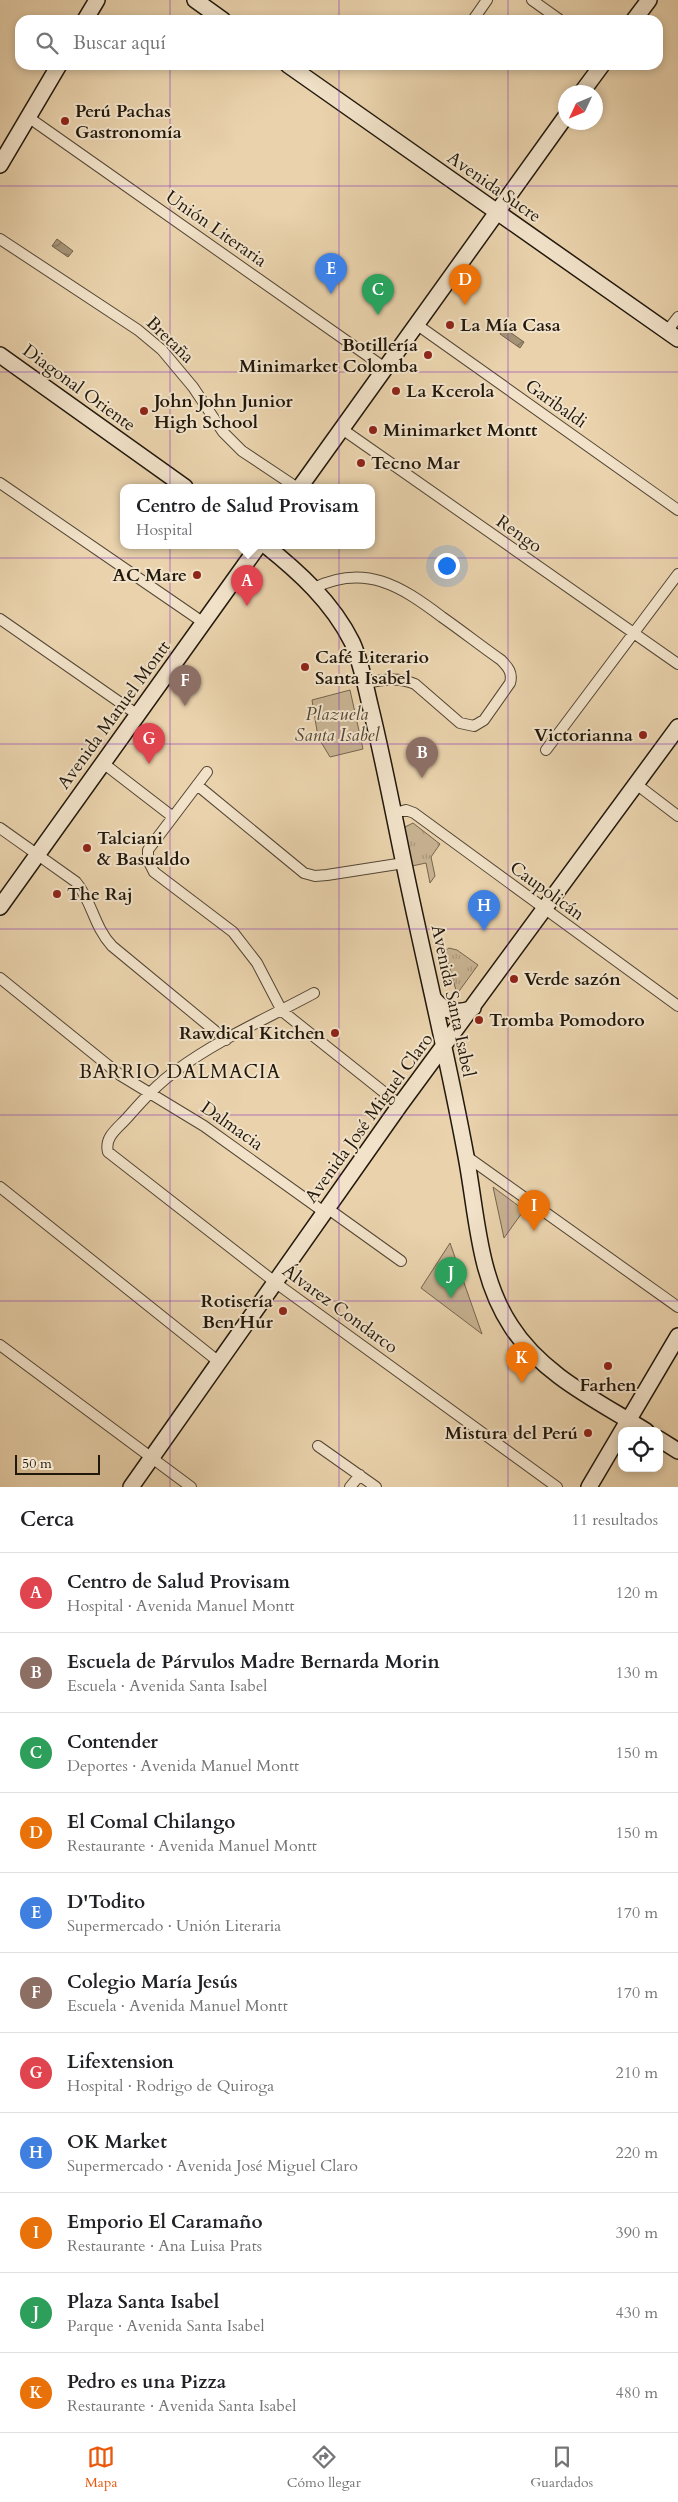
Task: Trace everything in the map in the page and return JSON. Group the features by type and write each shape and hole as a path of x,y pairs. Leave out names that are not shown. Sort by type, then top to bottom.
{"main road":[{"path":"88,15 97,0"},
{"path":"195,0 216,15"},
{"path":"638,15 648,0"},
{"path":"0,165 56,70"},
{"name":"Avenida Sucre","path":"295,70 673,335"},
{"path":"587,85 598,70"},
{"path":"302,484 558,127"},
{"name":"Diagonal Oriente","path":"0,354 181,484"},
{"name":"Avenida Manuel Montt","path":"0,907 256,549"},
{"name":"Avenida Santa Isabel","path":"269,549 314,588 336,615 352,644 364,684 395,813 466,1156 484,1266 503,1314 522,1343 547,1367 639,1427"},
{"name":"Avenida José Miguel Claro","path":"130,1487 400,1104 443,1049 678,727"},
{"path":"434,999 442,1007 452,1012 473,1008"},
{"path":"589,1487 678,1336"},
{"path":"663,1441 678,1450"}],"street":[{"path":"476,15 487,0"},
{"path":"532,0 553,15"},
{"name":"Unión Literaria","path":"28,117 385,368"},
{"name":"Bretaña","path":"0,239 144,335 162,350 194,387 223,432 242,451 292,484"},
{"path":"673,335 678,317"},
{"name":"Garibaldi","path":"416,324 678,510"},
{"name":"Rengo","path":"342,428 634,635 678,664"},
{"path":"0,483 204,623"},
{"path":"546,750 678,574"},
{"path":"314,588 331,579 358,576 384,581 412,595 501,660 507,666 512,677 510,683 484,720 474,726 460,722 415,684 408,681 398,679 364,684"},
{"path":"0,619 138,715"},
{"path":"103,763 173,817"},
{"path":"207,772 148,850 148,860 154,872 233,932 244,944 282,1011 400,1104"},
{"path":"636,784 678,816"},
{"path":"197,785 304,873 314,876 327,875 404,863"},
{"name":"Caupolicán","path":"395,813 406,810 414,813 678,1006"},
{"path":"0,828 69,876 81,888 100,931 112,946 226,1040"},
{"name":"Dalmacia","path":"0,978 101,1061 204,1126 402,1261"},
{"path":"150,1093 176,1070 226,1040 314,992"},
{"name":"Álvarez Condarco","path":"150,1093 110,1136 106,1146 108,1152 275,1282 557,1487"},
{"path":"466,1156 678,1307"},
{"path":"0,1187 219,1362"},
{"path":"0,1345 191,1487"},
{"path":"318,1446 376,1487"},
{"path":"350,1487 360,1475"}],"green space":[{"name":"Plazuela Santa Isabel","path":"350,690 363,749 330,757 318,737 312,700"},
{"path":"413,823 440,844 431,857 435,876 430,883 426,863 412,866 404,831 405,827"},
{"path":"449,948 457,950 478,965 457,994 445,951"},
{"path":"493,1187 524,1210 504,1238"},
{"path":"450,1243 482,1334 421,1288"}],"water":[{"path":"57,239 73,251 68,257 52,246"},
{"path":"504,328 524,342 520,348 500,334"}],"place":[{"name":"Perú Pachas Gastronomía","path":"65,121"},
{"name":"D'Todito","path":"331,294"},
{"name":"El Comal Chilango","path":"465,305"},
{"name":"Contender","path":"378,315"},
{"name":"La Mía Casa","path":"450,325"},
{"name":"Botillería Minimarket Colomba","path":"428,355"},
{"name":"La Kcerola","path":"396,391"},
{"name":"John John Junior High School","path":"144,411"},
{"name":"Minimarket Montt","path":"373,430"},
{"name":"Tecno Mar","path":"361,463"},
{"name":"AC Mare","path":"197,575"},
{"name":"Centro de Salud Provisam","path":"247,606"},
{"name":"Café Literario Santa Isabel","path":"305,667"},
{"name":"Colegio María Jesús","path":"185,706"},
{"name":"Victorianna","path":"643,735"},
{"name":"Lifextension","path":"149,764"},
{"name":"Escuela de Párvulos Madre Bernarda Morin","path":"422,778"},
{"name":"Talciani & Basualdo","path":"87,848"},
{"name":"The Raj","path":"57,894"},
{"name":"OK Market","path":"484,931"},
{"name":"Verde sazón","path":"514,979"},
{"name":"Tromba Pomodoro","path":"479,1020"},
{"name":"Rawdical Kitchen","path":"335,1033"},
{"name":"Emporio El Caramaño","path":"534,1231"},
{"name":"Plaza Santa Isabel","path":"451,1298"},
{"name":"Rotisería Ben Hur","path":"283,1311"},
{"name":"Farhen","path":"608,1366"},
{"name":"Pedro es una Pizza","path":"522,1383"},
{"name":"Mistura del Perú","path":"588,1433"}],"district":[{"name":"BARRIO DALMACIA","path":"180,1072"}]}
